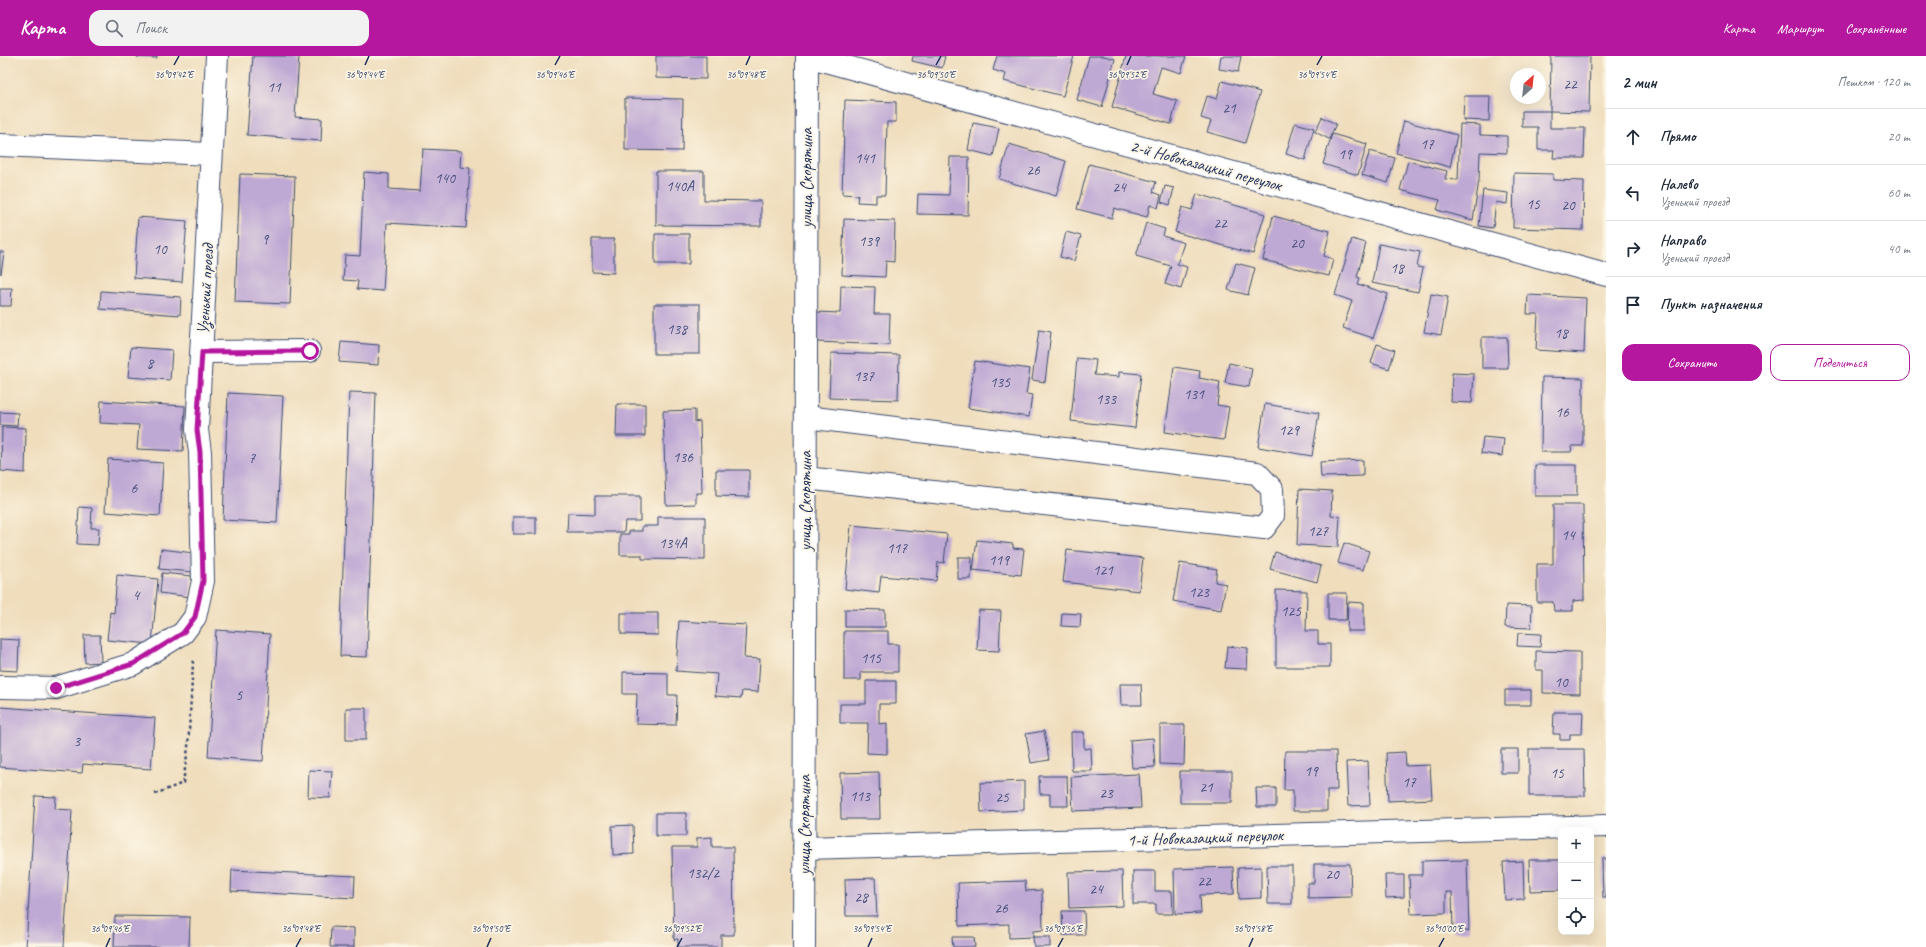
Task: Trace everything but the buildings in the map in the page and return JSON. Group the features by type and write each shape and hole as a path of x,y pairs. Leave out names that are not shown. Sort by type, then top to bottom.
{"street":[{"name":"Узенький проезд","path":"0,687 56,688 133,664 183,633 195,617 203,581 200,452 197,430 217,56"},
{"name":"2-й Новоказацкий переулок","path":"807,56 1606,275"},
{"name":"улица Скорятина","path":"804,947 807,56"},
{"path":"0,145 211,154"},
{"path":"202,352 310,351"},
{"path":"805,478 1264,528 1273,516 1272,489 1257,473 806,417"},
{"name":"1-й Новоказацкий переулок","path":"804,848 1606,826"}],"path":[{"path":"154,794 183,783 188,748 193,663 183,633"}],"route":[{"path":"56,688 133,664 183,633 195,617 203,581 200,452 197,430 202,352 310,351"}]}
